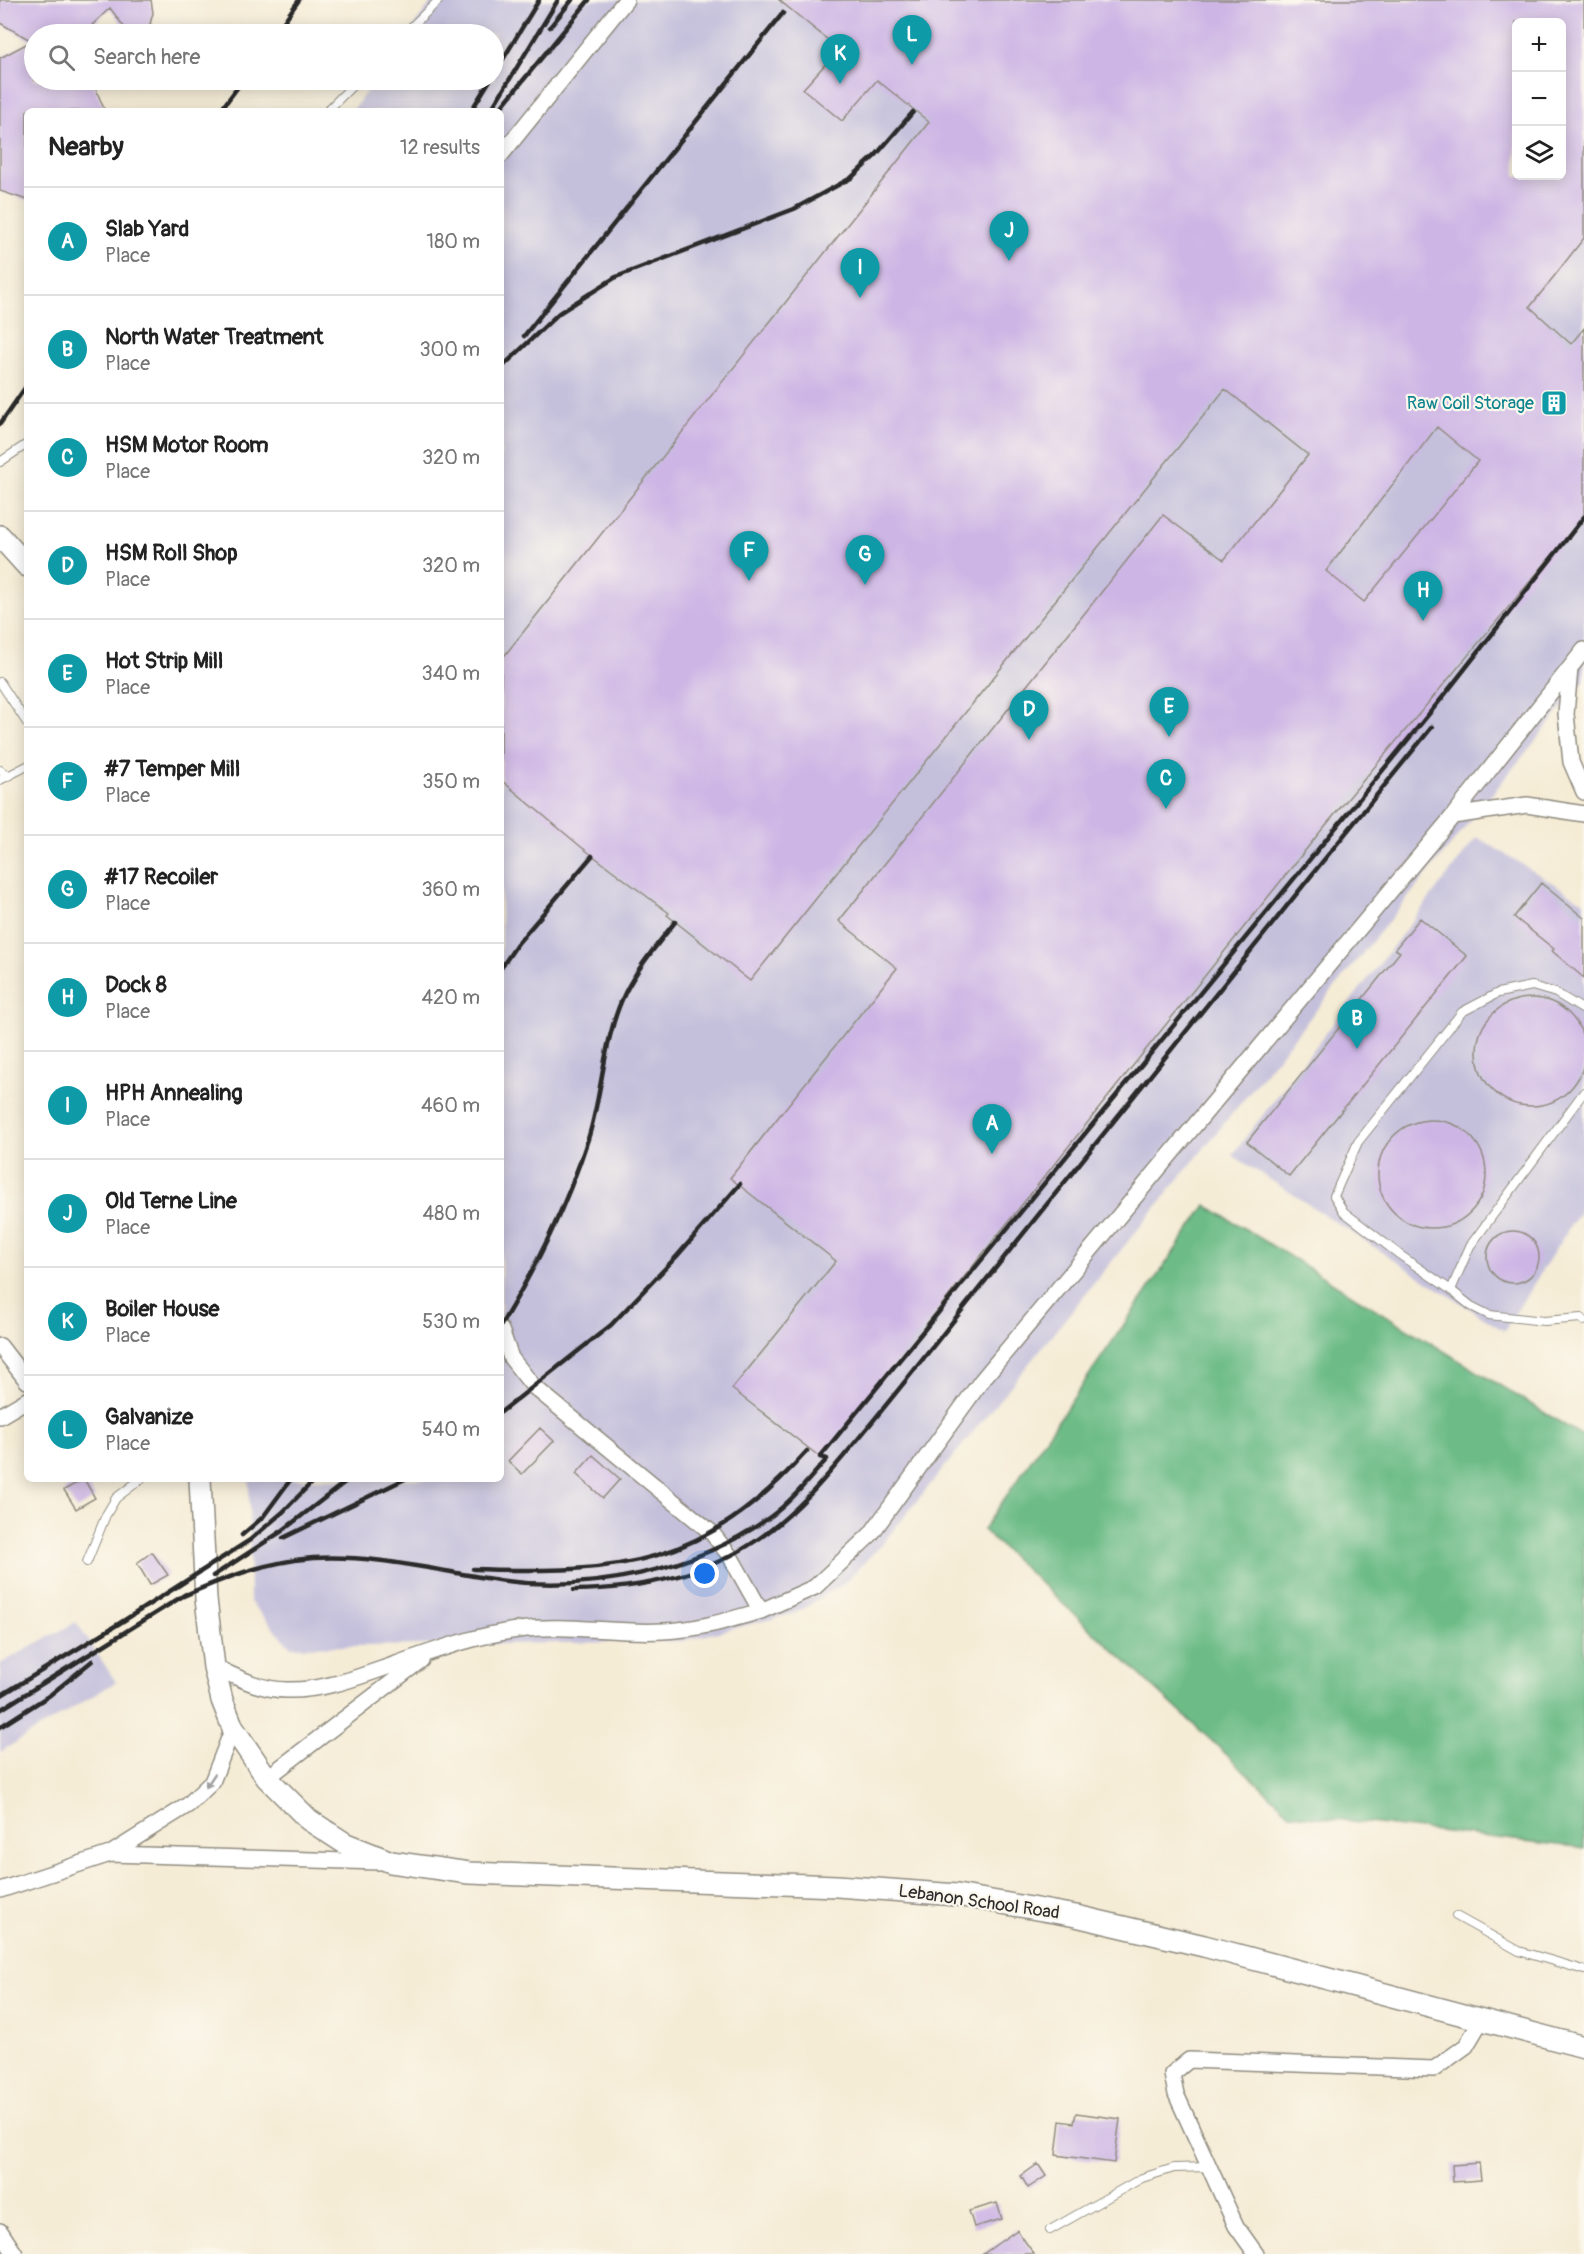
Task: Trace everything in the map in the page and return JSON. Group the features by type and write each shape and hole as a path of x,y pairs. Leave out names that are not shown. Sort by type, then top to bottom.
{"street":[{"path":"504,151 626,0"},
{"path":"0,536 24,563"},
{"path":"214,1667 250,1683 285,1691 320,1688 433,1650 493,1634 520,1629 663,1631 708,1626 761,1611 815,1587 871,1534 982,1380 1453,816 1584,650"},
{"path":"1570,668 1566,714 1571,762 1584,792"},
{"path":"1453,816 1527,805 1584,814"},
{"path":"504,1338 511,1358 533,1386 712,1533 730,1556 761,1611"},
{"path":"0,1346 24,1377"},
{"path":"0,1416 24,1402"},
{"name":"Lebanon School Road","path":"200,1482 206,1599 214,1667 222,1700 233,1728 267,1778 309,1820 346,1844 391,1862 469,1873 837,1886 957,1895 1088,1918 1204,1946 1584,2047"},
{"path":"267,1778 433,1650"},
{"path":"0,1890 110,1854 189,1805 212,1782 233,1728"},
{"path":"110,1854 391,1862"},
{"path":"1256,2254 1236,2226 1176,2094 1172,2074 1189,2060 1434,2069 1466,2046 1482,2019"},
{"path":"0,2230 15,2254"}],"lane":[{"path":"414,24 439,0"},
{"path":"330,108 348,90"},
{"path":"0,462 24,446"},
{"path":"0,682 24,718"},
{"path":"0,780 24,768"},
{"path":"0,770 8,776"},
{"path":"1584,1010 1556,993 1532,986 1498,993 1462,1012 1358,1142 1334,1196 1344,1212 1471,1306 1489,1315 1544,1321 1581,1318 1584,1321"},
{"path":"1451,1290 1470,1246 1584,1092"},
{"path":"87,1563 106,1515 116,1498 137,1482"},
{"path":"1456,1916 1519,1951 1584,1970"},
{"path":"1050,2230 1142,2178 1174,2168 1209,2167"}],"shaded area":[{"path":"433,0 1584,0 1584,681 882,1544 842,1585 795,1613 682,1641 291,1647 250,1602 249,1482 504,1482 504,108 354,108 368,90 504,90 504,24 415,24"},
{"path":"1477,837 1584,902 1584,1204 1504,1331 1232,1155"},
{"path":"76,1622 116,1682 0,1752 0,1664"}],"green space":[{"path":"1206,1205 1584,1437 1584,1848 1291,1814 983,1530"}],"building":[{"path":"0,0 151,0 153,13 150,24 122,24 110,8 93,24 24,24 24,36 0,23"},
{"path":"779,0 1584,0 1584,238 1530,307 1571,344 1584,328 1584,517 1320,832 820,1457 732,1389 836,1261 730,1178 897,968 839,921 1163,515 1224,560 1308,455 1225,389 750,981 667,915 669,913 580,846 504,783 504,656 929,122 877,80 842,121 803,89 839,49","holes":["1437,427 1478,461 1364,602 1326,571"]},
{"path":"24,45 24,90 96,90 104,108 24,108 24,199 0,191 0,58"},
{"path":"1541,883 1584,918 1584,978 1552,951 1554,949 1514,917"},
{"path":"1420,918 1467,956 1289,1176 1247,1142 1400,952 1395,949"},
{"path":"1531,998 1552,1002 1569,1014 1581,1031 1585,1052 1581,1073 1569,1090 1552,1102 1531,1106 1510,1102 1493,1090 1481,1073 1477,1052 1481,1031 1493,1014 1510,1002"},
{"path":"1432,1120 1453,1124 1470,1136 1482,1153 1486,1174 1482,1195 1470,1212 1453,1224 1432,1228 1411,1224 1394,1212 1382,1195 1378,1174 1382,1153 1394,1136 1411,1124"},
{"path":"1508,1231 1518,1231 1527,1235 1535,1243 1539,1257 1535,1271 1527,1279 1518,1283 1508,1283 1499,1279 1491,1271 1487,1262 1487,1252 1491,1243 1499,1235"},
{"path":"540,1428 554,1441 522,1474 508,1461"},
{"path":"593,1455 620,1479 603,1498 576,1474"},
{"path":"79,1482 86,1482 95,1498 76,1509 64,1490"},
{"path":"152,1552 168,1575 150,1585 137,1563"},
{"path":"1076,2113 1120,2119 1114,2163 1056,2155 1060,2121 1074,2123"},
{"path":"1479,2163 1481,2180 1453,2182 1452,2165"},
{"path":"1038,2164 1046,2176 1028,2188 1021,2176"},
{"path":"997,2203 1002,2219 974,2227 969,2211"},
{"path":"1017,2230 1034,2254 983,2254"}],"railway":[{"path":"282,24 299,0"},
{"path":"504,58 539,0"},
{"path":"504,89 558,0"},
{"path":"550,27 572,0"},
{"path":"500,108 589,0"},
{"path":"524,336 783,13"},
{"path":"222,108 236,90"},
{"path":"473,108 484,90"},
{"path":"494,105 503,90"},
{"path":"504,365 559,313 616,277 794,209 851,178 876,155 913,112"},
{"path":"0,424 24,389"},
{"path":"179,1598 245,1572 278,1563 336,1557 406,1564 498,1580 533,1583 604,1580 640,1574 709,1551 741,1536 778,1511 827,1459 820,1457 1442,698 1584,517"},
{"path":"574,1590 644,1584 712,1565 754,1542 801,1504 884,1407 1432,727"},
{"path":"504,964 518,943 592,856"},
{"path":"504,1320 550,1234 579,1164 593,1121 612,1028 625,993 642,965 675,922"},
{"path":"504,1410 611,1325 677,1256 740,1184"},
{"path":"473,1569 573,1569 616,1564 656,1555 695,1541 732,1519 769,1490 807,1451"},
{"path":"242,1535 263,1517 289,1482"},
{"path":"0,1696 250,1540 283,1512 312,1482"},
{"path":"213,1576 282,1531 345,1482"},
{"path":"283,1538 399,1482"},
{"path":"0,1710 186,1594"},
{"path":"0,1727 50,1695 92,1661"}],"place":[{"name":"Galvanize","path":"912,65"},
{"name":"Boiler House","path":"840,84"},
{"name":"Old Terne Line","path":"1009,261"},
{"name":"HPH Annealing","path":"860,298"},
{"name":"Raw Coil Storage","path":"1554,403"},
{"name":"#7 Temper Mill","path":"749,581"},
{"name":"#17 Recoiler","path":"865,585"},
{"name":"Dock 8","path":"1423,621"},
{"name":"Hot Strip Mill","path":"1169,737"},
{"name":"HSM Roll Shop","path":"1029,740"},
{"name":"HSM Motor Room","path":"1166,809"},
{"name":"North Water Treatment","path":"1357,1049"},
{"name":"Slab Yard","path":"992,1154"}]}
